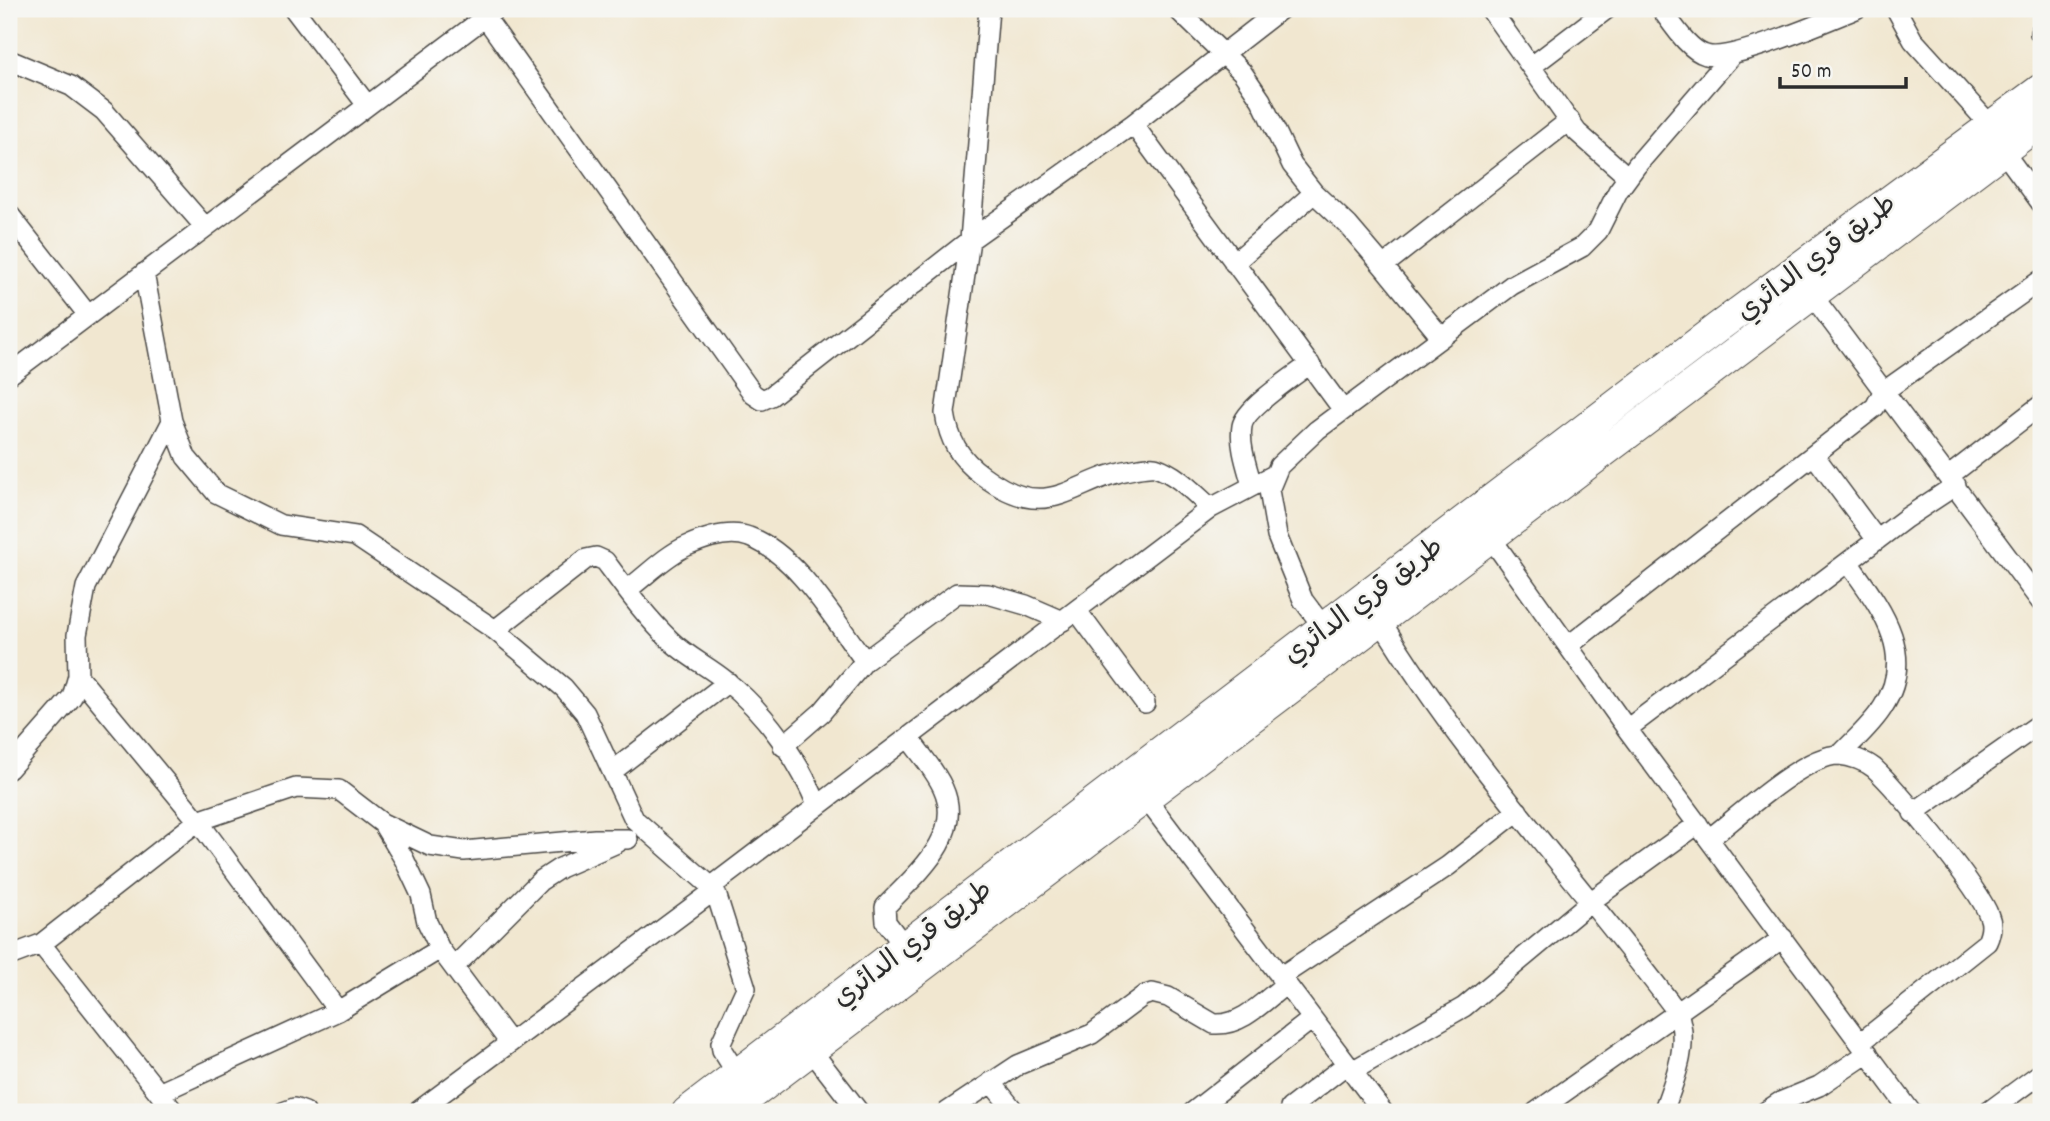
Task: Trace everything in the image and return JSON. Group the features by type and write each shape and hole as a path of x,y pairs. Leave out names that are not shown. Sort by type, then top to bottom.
{"highway":[{"name":"طريق قري الدائري","path":"729,1112 1812,295 1997,139 2041,89"},
{"name":"طريق قري الدائري","path":"687,1112 1717,328 1997,139 2041,122"},
{"path":"1717,328 1735,353"}],"street":[{"path":"294,9 367,105"},
{"path":"989,9 970,240 945,413 948,437 967,464 992,482 1020,495 1051,499 1123,471 1153,466 1176,477 1211,508"},
{"path":"1177,9 1224,52 1261,100 1292,165 1314,194 1348,225 1441,337"},
{"path":"9,375 490,13 753,394 762,400 771,396 970,240 1133,124 1281,9"},
{"path":"1490,9 1577,132 1628,177"},
{"path":"1532,66 1607,9"},
{"path":"1661,9 1682,36 1705,55 1732,55 1856,9"},
{"path":"1896,9 1913,40 1997,139 2041,203"},
{"path":"1324,628 1303,600 1277,536 1269,490 1272,476 1290,453 1343,410 1511,285 1582,247 1598,231 1628,177 1732,55"},
{"path":"9,60 71,86 104,111 205,227"},
{"path":"1383,266 1570,120"},
{"path":"1133,124 1343,410"},
{"path":"1234,263 1314,194"},
{"path":"9,214 88,315"},
{"path":"144,273 172,421 186,457 216,493 281,525 355,536 495,630 573,698 584,713 614,771 631,813 648,833 714,888 746,981 742,1004 721,1043 722,1050 737,1074"},
{"path":"1568,646 1875,407 1883,392 2041,281"},
{"path":"1812,295 2041,602"},
{"path":"1252,485 1241,439 1242,423 1258,405 1310,364"},
{"path":"1627,729 1953,481 2041,405"},
{"path":"9,769 72,697 78,676 77,635 86,586 172,421"},
{"path":"1814,455 1877,540"},
{"path":"417,1112 1211,508 1272,476"},
{"path":"627,590 685,547 721,534 748,537 775,552 799,574 865,661"},
{"path":"1491,538 1627,729 1911,1112"},
{"path":"495,630 586,559 596,557 605,561 672,643 728,682 753,707 805,775 817,806"},
{"path":"1840,755 1883,708 1893,688 1898,669 1896,643 1887,617 1848,562"},
{"path":"2025,580 2041,568"},
{"path":"783,746 822,712 865,661 957,593 988,594 1070,616 1145,703"},
{"path":"1381,621 1406,662 1518,811 1678,1013 1683,1037 1678,1071 1663,1112"},
{"path":"78,676 198,821 338,1011"},
{"path":"614,771 728,682"},
{"path":"1913,813 2041,723"},
{"path":"905,947 886,922 885,908 927,863 943,838 951,811 942,786 909,738"},
{"path":"1290,1108 1349,1068 1464,1007 1590,902 1808,763 1840,755 1873,768 1913,813 1988,913 1992,925 1990,936 1982,948 1819,1086 1780,1101 1765,1112"},
{"path":"9,956 41,944 198,821 296,788 339,790 382,823 430,846 464,851 595,839 628,839"},
{"path":"1145,797 1383,1112"},
{"path":"947,1112 990,1082 1041,1054 1092,1034 1143,996 1160,994 1213,1024 1237,1021 1283,980 1448,866 1518,811"},
{"path":"382,823 404,859 421,895 427,922 440,948 510,1043"},
{"path":"454,967 540,881 560,868 648,833"},
{"path":"1536,1112 1783,938"},
{"path":"41,944 161,1092 174,1112"},
{"path":"161,1092 338,1011 440,948"},
{"path":"1194,1112 1312,1019"},
{"path":"811,1050 859,1112"},
{"path":"1988,1112 2041,1073"},
{"path":"990,1082 1015,1112"},
{"path":"283,1112 294,1108 305,1112"}]}
